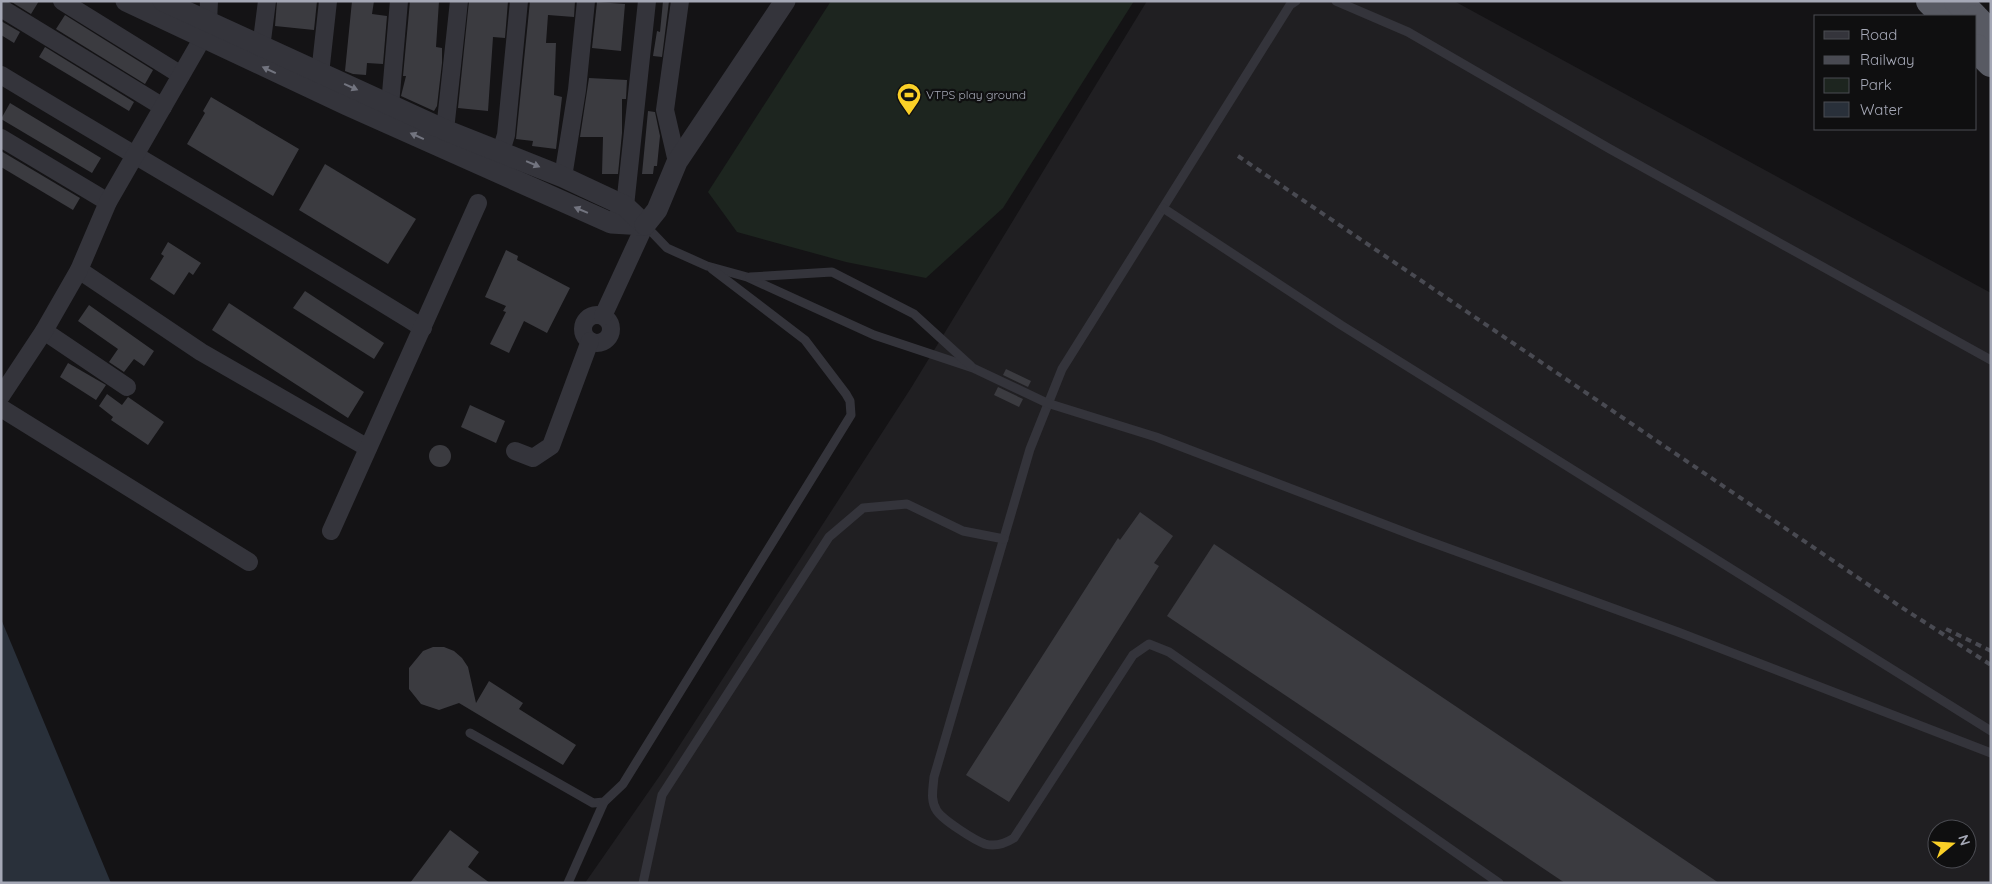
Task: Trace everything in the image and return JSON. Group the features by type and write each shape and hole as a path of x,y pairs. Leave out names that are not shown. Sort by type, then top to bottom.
{"highway":[{"path":"1930,1 1944,15"},
{"path":"1958,1 1972,15"},
{"path":"1977,20 1991,35"},
{"path":"1977,49 1991,63"}],"street":[{"path":"62,1 181,74"},
{"path":"126,1 206,21 442,138 501,151 563,177 625,206 645,225"},
{"path":"163,1 261,48 390,105 506,178 611,223 645,225"},
{"path":"261,48 267,1"},
{"path":"320,74 328,1"},
{"path":"390,105 399,1"},
{"path":"442,138 459,1"},
{"path":"501,151 506,135 519,1"},
{"path":"563,177 577,90 586,1"},
{"path":"611,223 625,206 647,1"},
{"path":"677,162 665,110 680,1"},
{"path":"515,451 533,458 551,446 590,341 586,338 583,330 585,321 593,315 603,316 645,225 657,210 677,162 785,1"},
{"path":"1,8 163,107"},
{"path":"1,396 44,331 79,270 108,202 181,74 206,21"},
{"path":"1,75 134,156 316,262 422,328"},
{"path":"1,138 108,202"},
{"path":"331,531 478,203"},
{"path":"79,270 202,352 368,448"},
{"path":"44,331 127,387"},
{"path":"1,408 249,562"}],"lane":[{"path":"1296,1 1290,5 1062,369 1030,449 934,777 932,797 934,805 945,819 985,844 998,845 1014,838 1134,655 1149,644 1169,652 1499,883"},
{"path":"1336,1 1408,32 1610,149 1991,360"},
{"path":"1163,208 1341,325 1991,731"},
{"path":"645,225 666,248 707,266 747,277 874,335 973,368 1048,403 1156,437 1411,534 1678,632 1991,753"},
{"path":"568,883 604,802 623,784 851,415 850,401 846,394 805,340 707,266"},
{"path":"747,277 832,272 914,314 973,368"},
{"path":"643,883 662,795 829,537 863,508 907,504 963,531 1004,538"},
{"path":"470,733 593,803 604,802"}],"shaded area":[{"path":"1147,1 1454,1 1991,293 1991,883 585,883 663,771 911,388"}],"green space":[{"name":"VTPS play ground","path":"831,1 1134,1 1003,208 926,278 846,262 737,232 708,192"}],"water":[{"path":"1,619 111,883 1,883"}],"building":[{"path":"10,1 39,1 31,14"},
{"path":"277,1 317,1 314,30 275,26"},
{"path":"352,1 374,1 372,14 387,16 383,64 367,63 366,75 345,71"},
{"path":"410,1 439,1 436,47 442,48 442,63 437,106 434,111 401,96 406,76 403,76"},
{"path":"469,1 508,1 505,38 493,37 488,111 458,108"},
{"path":"530,1 575,1 574,17 548,15 546,43 556,43 554,95 562,97 556,149 532,146 533,141 516,139"},
{"path":"663,1 669,1 662,57 653,56 657,31 660,32"},
{"path":"597,2 625,4 621,51 592,48"},
{"path":"65,15 153,70 145,84 56,29"},
{"path":"1,21 20,32 14,43 1,35"},
{"path":"45,47 134,102 129,111 39,57"},
{"path":"589,78 627,80 626,99 622,99 622,133 618,174 602,174 603,137 580,137"},
{"path":"211,97 299,149 273,196 187,144 205,113 203,111"},
{"path":"10,103 101,158 92,173 1,119"},
{"path":"648,111 655,112 660,136 657,166 654,166 653,174 642,174"},
{"path":"1,151 80,198 73,210 1,167"},
{"path":"325,164 416,219 388,264 299,210"},
{"path":"168,242 201,263 193,275 189,272 174,295 150,279 164,256 161,254"},
{"path":"506,250 518,256 517,260 570,288 547,333 524,321 509,353 490,344 506,312 503,311 506,306 485,297"},
{"path":"305,291 384,343 374,359 293,308"},
{"path":"229,303 364,392 348,418 212,330"},
{"path":"89,305 154,351 144,366 134,359 124,372 109,362 118,349 78,321"},
{"path":"68,363 106,385 96,400 60,377"},
{"path":"1006,369 1031,381 1028,387 1003,375"},
{"path":"998,387 1023,399 1019,407 994,395"},
{"path":"107,394 122,405 128,397 164,422 148,445 111,420 113,417 99,406"},
{"path":"470,405 505,421 496,443 461,427"},
{"path":"440,445 448,448 451,456 448,464 440,467 432,464 429,456 432,448"},
{"path":"1140,512 1173,536 1154,563 1159,566 1009,802 966,775 1118,538 1120,540"},
{"path":"1214,544 1719,883 1565,883 1167,616"},
{"path":"433,647 444,647 454,651 462,658 468,667 476,703 489,681 523,703 519,709 576,745 563,765 459,703 439,710 421,704 409,689 409,668 423,651"},
{"path":"450,830 479,852 468,867 490,883 410,883"}],"railway":[{"path":"1238,156 1901,607 1991,665"},
{"path":"1946,629 1991,651"}],"place":[{"name":"VTPS play ground","path":"909,116"}]}
